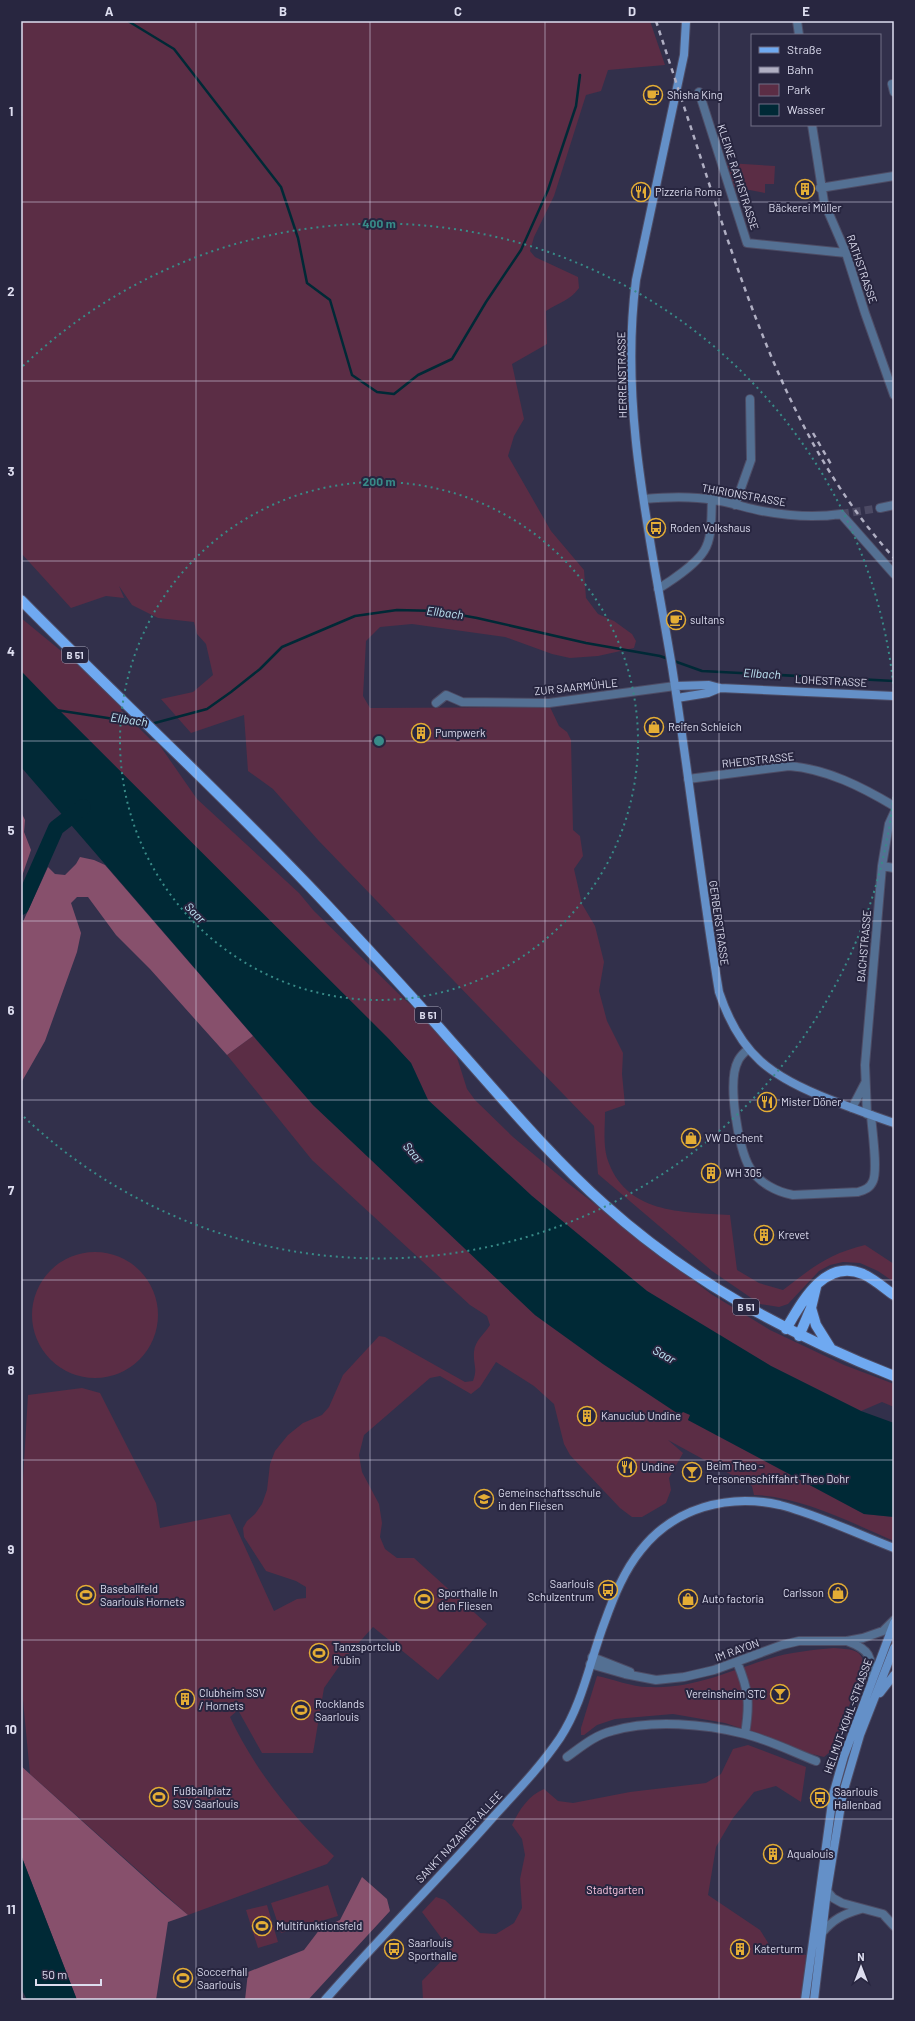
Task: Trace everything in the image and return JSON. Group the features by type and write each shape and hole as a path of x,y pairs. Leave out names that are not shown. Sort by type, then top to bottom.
{"main road":[{"name":"B 51","path":"21,600 295,871 408,992 573,1175 607,1207 670,1257 718,1290 799,1336 894,1376"},
{"path":"786,1329 808,1293 830,1275 843,1271 863,1274 894,1295"},
{"path":"799,1336 811,1308 818,1284"},
{"path":"811,1308 816,1325 831,1349"}],"street":[{"name":"HERRENSTRASSE","path":"669,653 635,438 633,402 633,314 636,280 684,55 686,21"},
{"path":"797,21 799,34"},
{"name":"KLEINE RATHSTRASSE","path":"698,92 747,243 846,253"},
{"name":"RATHSTRASSE","path":"812,126 820,188 828,215 846,253 880,358 894,395"},
{"path":"820,188 894,176"},
{"path":"735,504 751,460 750,399"},
{"name":"THIRIONSTRASSE","path":"644,499 686,497 712,499 762,511 805,516 841,514 894,574"},
{"path":"658,588 667,584 704,551 710,531 712,499"},
{"path":"880,508 894,505"},
{"name":"GERBERSTRASSE","path":"669,653 677,698 719,992 726,1014 748,1049 775,1074 787,1081 852,1108 894,1123"},
{"name":"LOHESTRASSE","path":"675,686 709,685 720,688 894,696"},
{"name":"ZUR SAARMÜHLE","path":"436,703 446,695 462,702 549,703 675,686"},
{"name":"LOHESTRASSE","path":"677,698 708,693 720,688"},
{"name":"RHEDSTRASSE","path":"688,779 789,766 804,767 824,772 875,795 894,806"},
{"name":"BACHSTRASSE","path":"748,1049 737,1062 734,1074 738,1136 750,1168 759,1179 784,1194 793,1195 858,1192 868,1188 873,1182 874,1171 865,1083 882,866 888,830 894,813"},
{"path":"882,866 894,868"},
{"name":"BACHSTRASSE","path":"852,1108 865,1083"},
{"name":"SANKT NAZAIRER ALLEE","path":"325,2000 405,1911 477,1836 541,1764 561,1736 573,1714 613,1597 627,1569 640,1550 668,1524 686,1513 706,1505 742,1500 780,1505 894,1548"},
{"name":"IM RAYON","path":"591,1660 612,1670 656,1680 684,1677 714,1670 782,1645 799,1641 847,1641 873,1635 894,1622"},
{"name":"HELMUT-KOHL-STRASSE","path":"806,2000 816,1914 829,1820 836,1782 844,1756 894,1622"},
{"name":"IM RAYON","path":"847,1641 859,1646 868,1653 871,1659 872,1681"},
{"name":"HELMUT-KOHL-STRASSE","path":"814,2000 827,1891 843,1793 854,1754 871,1705 894,1648"},
{"name":"IM RAYON","path":"591,1660 627,1669 634,1675"},
{"path":"737,1662 747,1686 748,1696 745,1734"},
{"name":"IM RAYON","path":"587,1675 600,1670 612,1670"},
{"path":"871,1705 894,1675"},
{"path":"567,1757 602,1734 636,1726 668,1724 697,1725 745,1734 816,1761"},
{"path":"827,1891 833,1898 842,1903 883,1914 894,1926"},
{"path":"822,1933 842,1915 861,1909"}],"green space":[{"path":"21,21 650,21 665,65 608,70 601,91 586,95 554,196 534,237 530,251 535,257 578,277 579,288 568,299 546,311 547,344 512,364 524,419 514,436 508,456 551,531 584,570 586,598 598,614 614,621 632,634 636,641 634,648 598,656 570,658 552,654 505,637 412,624 380,627 366,641 363,696 370,708 550,707 559,726 567,732 571,740 573,830 580,836 583,856 574,869 582,904 595,926 604,962 599,991 607,1021 623,1053 622,1074 625,1105 605,1112 605,1147 607,1158 615,1176 627,1190 641,1200 657,1206 693,1213 730,1215 737,1270 759,1283 783,1290 821,1262 865,1245 894,1264 894,1282 878,1271 860,1263 843,1262 830,1265 819,1271 788,1304 779,1307 760,1304 712,1271 598,1174 594,1126 318,840 273,789 248,771 244,715 191,733 161,699 193,692 213,675 206,644 197,634 194,622 158,618 132,605 119,586 124,598 106,596 71,608 21,553"},
{"path":"727,163 775,166 774,184 765,184 765,193 734,187"},
{"path":"21,618 88,673 122,707 121,710 152,741 158,743 197,799 299,893 314,911 404,999 441,1031 455,1051 467,1089 475,1100 513,1137 569,1184 711,1294 770,1330 844,1365 894,1384 894,1407 882,1402 861,1411 771,1366 647,1291 532,1196 428,1100 411,1063 21,671"},
{"path":"253,1036 313,1105 535,1315 603,1364 680,1415 683,1411 691,1415 688,1420 864,1514 894,1517 894,1541 807,1505 789,1500 754,1495 752,1486 668,1440 683,1453 669,1478 671,1490 666,1503 642,1517 632,1517 620,1508 570,1455 564,1444 554,1404 534,1386 496,1362 480,1387 471,1394 440,1376 430,1378 364,1435 359,1455 362,1472 379,1504 382,1523 380,1537 385,1549 397,1558 414,1558 487,1624 438,1680 373,1627 345,1658 324,1688 313,1753 262,1753 238,1710 230,1717 250,1755 275,1791 303,1825 334,1856 327,1864 188,1915 30,1774 21,1679 22,1496 28,1395 82,1388 100,1393 156,1503 160,1528 230,1514 274,1611 297,1599 306,1598 306,1587 296,1581 266,1571 244,1537 243,1528 247,1521 255,1514 262,1504 267,1490 270,1464 275,1451 288,1435 303,1423 322,1415 329,1407 343,1375 379,1336 385,1337 465,1382 473,1381 475,1373 474,1352 476,1344 490,1325 487,1316 470,1305 312,1160 227,1055"},
{"path":"101,1252 125,1259 140,1270 151,1285 157,1303 157,1327 151,1345 140,1360 125,1371 107,1377 89,1378 65,1371 50,1360 39,1345 33,1327 32,1309 39,1285 50,1270 65,1259 83,1253"},
{"path":"834,1648 858,1652 861,1655 865,1666 831,1751 824,1757 808,1753 777,1740 725,1723 673,1714 615,1719 597,1725 584,1735 581,1735 581,1728 597,1676 642,1687 665,1687 710,1679 784,1655"},
{"name":"Stadtgarten","path":"748,1745 806,1767 801,1802 776,1786 754,1792 733,1818 716,1847 708,1895 760,1930 772,1949 806,1955 802,2000 423,2000 422,1981 451,1951 422,1912 436,1897 445,1900 480,1933 496,1934 514,1923 522,1908 520,1879 525,1855 522,1839 512,1825 521,1809 534,1795 544,1789 558,1801 573,1803 630,1792 706,1783 721,1774 733,1749"},
{"path":"328,1885 338,1916 281,1933 271,1903"},
{"name":"Multifunktionsfeld","path":"267,1905 278,1942 258,1948 246,1910"}],"shaded area":[{"path":"21,812 25,820 24,832 31,850 21,879"},
{"path":"80,857 94,860 105,865 253,1036 227,1055 150,969 116,935 88,897 77,897 71,903 81,933 77,952 45,1041 21,1083 21,926 48,867 55,874 65,875 76,864"},
{"path":"21,1766 188,1915 168,1922 156,2000 77,2000 21,1855"},
{"path":"362,1877 387,1899 390,1911 308,2000 245,2000 248,1972 304,1950 320,1929 340,1920"}],"water":[{"name":"Saar","path":"21,671 389,1039 411,1063 428,1100 532,1196 647,1291 771,1366 861,1411 894,1423 894,1517 864,1514 688,1420 690,1415 683,1412 680,1415 603,1364 535,1315 313,1105 21,767"},
{"path":"21,1855 77,2000 27,2000 21,1988"}],"waterway":[{"path":"128,21 174,49 281,187 298,238 307,283 330,300 352,375 377,392 394,394 418,375 452,359 486,302 521,250 548,190 576,106 580,75"},
{"name":"Ellbach","path":"151,724 207,709 260,669 282,647 355,616 397,610 438,611 477,618 586,643 660,656 702,671 894,681"},
{"name":"Ellbach","path":"56,710 140,723"},
{"path":"21,907 56,828 83,807"}],"tunnel":[{"path":"841,514 880,508"}],"railway":[{"path":"656,21 732,252 767,346 809,436 834,478 862,519 894,558"},
{"path":"813,433 832,466"}],"place":[{"name":"Shisha King","path":"653,95"},
{"name":"Bäckerei Müller","path":"805,189"},
{"name":"Pizzeria Roma","path":"641,192"},
{"name":"Roden Volkshaus","path":"656,528"},
{"name":"sultans","path":"676,620"},
{"name":"Reifen Schleich","path":"654,727"},
{"name":"Pumpwerk","path":"421,733"},
{"name":"Mister Döner","path":"767,1102"},
{"name":"VW Dechent","path":"691,1138"},
{"name":"WH 305","path":"711,1173"},
{"name":"Krevet","path":"764,1235"},
{"name":"Kanuclub Undine","path":"587,1416"},
{"name":"Undine","path":"627,1467"},
{"name":"Beim Theo - Personenschiffahrt Theo Dohr","path":"692,1472"},
{"name":"Gemeinschaftsschule in den Fliesen","path":"484,1499"},
{"name":"Saarlouis Schulzentrum","path":"608,1590"},
{"name":"Carlsson","path":"838,1593"},
{"name":"Baseballfeld Saarlouis Hornets","path":"86,1595"},
{"name":"Sporthalle In den Fliesen","path":"424,1599"},
{"name":"Auto factoria","path":"688,1599"},
{"name":"Tanzsportclub Rubin","path":"319,1653"},
{"name":"Vereinsheim STC","path":"780,1694"},
{"name":"Clubheim SSV / Hornets","path":"185,1699"},
{"name":"Rocklands Saarlouis","path":"301,1710"},
{"name":"Fußballplatz SSV Saarlouis","path":"159,1797"},
{"name":"Saarlouis Hallenbad","path":"820,1798"},
{"name":"Aqualouis","path":"773,1854"},
{"name":"Multifunktionsfeld","path":"262,1926"},
{"name":"Saarlouis Sporthalle","path":"394,1949"},
{"name":"Katerturm","path":"740,1949"},
{"name":"Soccerhall Saarlouis","path":"183,1978"}]}
